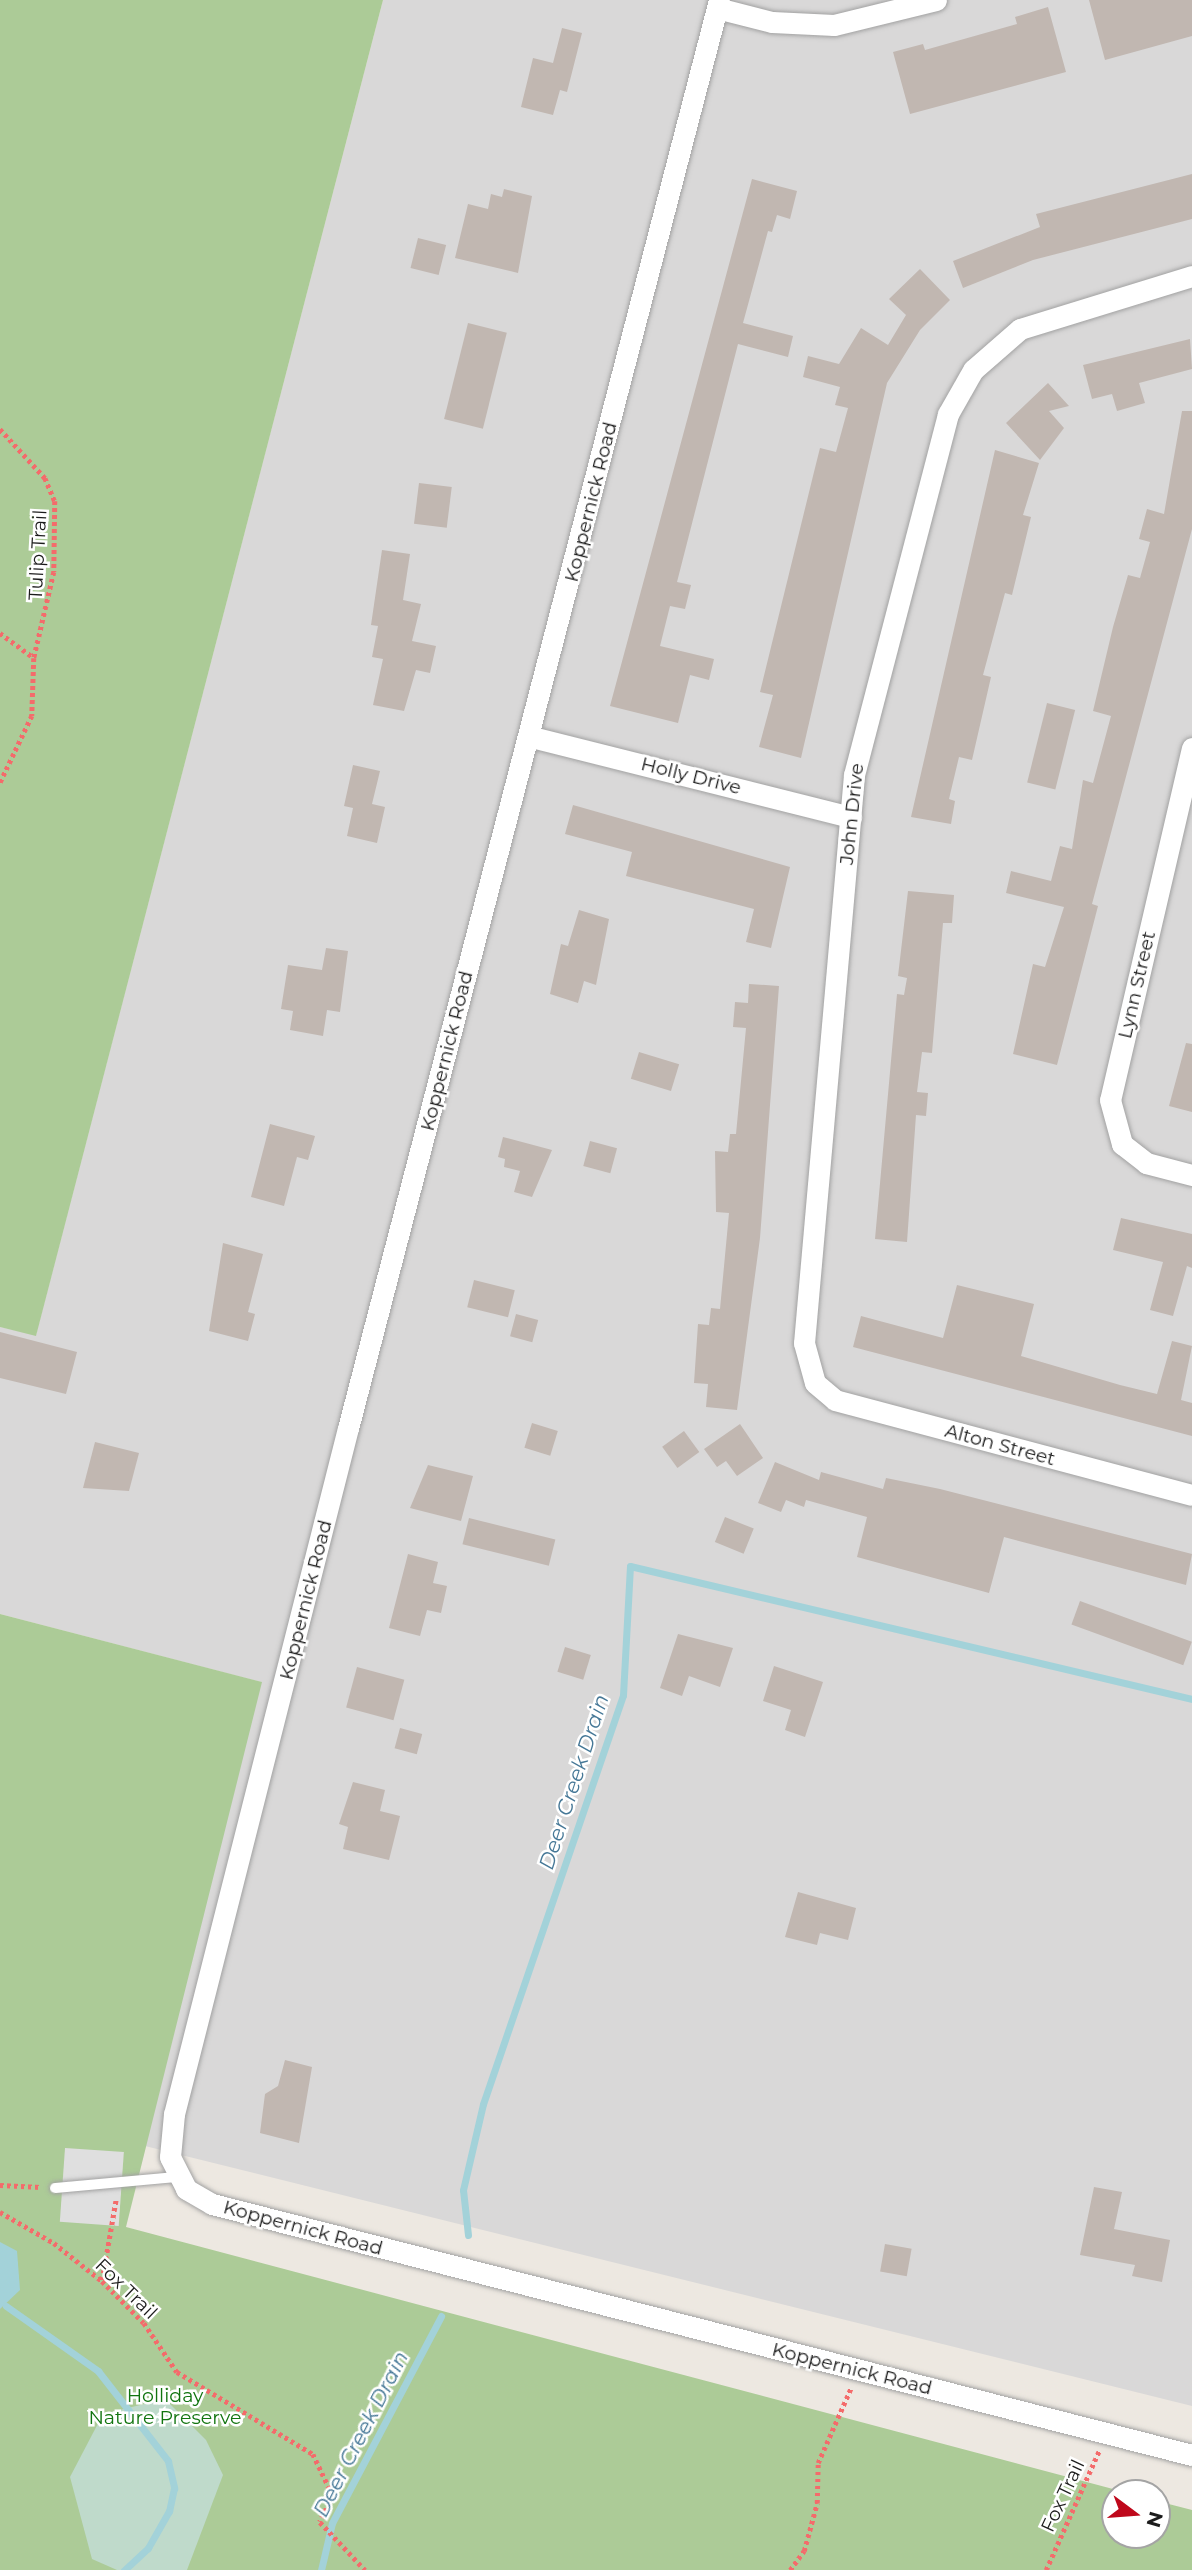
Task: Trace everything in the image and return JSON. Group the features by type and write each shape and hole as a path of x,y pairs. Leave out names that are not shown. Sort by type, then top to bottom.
{"street":[{"path":"718,4 772,23 834,25 936,0"},
{"name":"Koppernick Road","path":"718,4 532,737 174,2114 169,2145 177,2177 212,2204 1192,2455"},
{"name":"John Drive","path":"815,1383 804,1343 859,753 948,414 990,352 1020,329 1064,311 1192,276"},
{"name":"Holly Drive","path":"532,737 851,817"},
{"name":"Lynn Street","path":"1192,748 1110,1110 1114,1130 1133,1154 1192,1175"},
{"name":"Alton Street","path":"815,1383 835,1400 868,1411 1192,1495"}],"lane":[{"path":"55,2188 118,2186 177,2177"}],"path":[{"name":"Tulip Trail","path":"0,429 45,478 55,501 54,572 34,658 32,716 0,783"},
{"path":"0,633 34,658"},
{"path":"0,2185 55,2188"},
{"path":"102,2281 118,2186"},
{"name":"Fox Trail","path":"0,2212 54,2243 102,2281 144,2323 177,2372 313,2454 332,2496 320,2522 365,2570"},
{"path":"790,2570 804,2551 817,2502 818,2463 845,2413 856,2370"},
{"name":"Fox Trail","path":"1046,2570 1104,2433"}],"shaded area":[{"path":"383,0 1192,0 1192,2406 145,2146 261,1682 0,1614 0,1327 36,1335"},
{"path":"65,2148 124,2152 119,2226 60,2222"}],"green space":[{"path":"0,0 383,0 36,1336 0,1327"},
{"name":"Holliday Nature Preserve","path":"0,1614 262,1682 126,2227 1101,2486 1101,2549 1171,2549 1171,2505 1192,2510 1192,2570 0,2570"},
{"path":"165,2399 206,2440 223,2475 187,2570 117,2570 92,2559 70,2477 103,2414"}],"water":[{"path":"0,2242 17,2251 20,2290 0,2309"}],"building":[{"path":"1089,0 1192,0 1192,36 1105,60"},
{"path":"1048,7 1066,72 910,114 893,52 923,44 925,50 1017,24 1015,17"},
{"path":"562,28 582,33 567,92 560,90 553,115 521,107 533,58 553,63"},
{"path":"1192,174 1192,219 1033,260 963,288 953,261 1040,227 1036,214"},
{"path":"752,179 797,191 790,219 777,215 772,232 768,231 743,323 793,336 788,357 738,344 677,582 691,585 685,609 670,606 660,646 714,659 709,680 690,675 678,723 610,706"},
{"path":"504,189 532,196 518,273 455,258 468,204 488,209 491,194 502,197"},
{"path":"418,238 446,245 439,275 411,268"},
{"path":"920,269 950,300 920,330 887,383 801,758 759,747 773,695 760,692 820,448 836,452 848,408 835,405 840,387 803,377 808,356 839,364 861,328 888,345 906,315 889,299"},
{"path":"468,323 507,333 483,429 444,419"},
{"path":"1190,339 1192,369 1139,383 1145,403 1117,411 1112,394 1092,399 1083,365"},
{"path":"1048,383 1069,406 1049,411 1064,428 1040,460 1006,423"},
{"path":"1182,411 1192,411 1192,529 1092,904 1098,906 1057,1065 1013,1054 1033,964 1045,967 1064,907 1006,893 1011,871 1051,881 1060,846 1072,849 1083,780 1093,783 1111,716 1093,711 1113,627 1128,575 1140,578 1150,542 1139,539 1147,509 1164,514"},
{"path":"995,450 1039,463 1023,515 1031,517 1012,595 1005,593 983,675 991,677 972,760 959,757 949,799 955,801 951,824 911,817"},
{"path":"419,483 452,487 447,528 414,524"},
{"path":"382,550 410,554 403,600 421,604 412,641 436,646 430,673 416,670 404,711 373,705 383,659 372,657 378,626 371,625"},
{"path":"1047,703 1075,710 1055,790 1027,783"},
{"path":"353,765 380,771 372,804 385,807 377,843 347,836 353,808 344,806"},
{"path":"573,805 790,867 771,948 746,942 754,909 626,876 632,852 565,834"},
{"path":"908,891 954,895 952,923 943,923 932,1053 922,1052 917,1092 928,1093 926,1116 916,1115 907,1242 875,1239 897,994 904,995 907,978 898,976"},
{"path":"579,910 609,919 596,985 584,981 578,1003 550,994 561,944 568,946"},
{"path":"326,948 348,951 340,1012 327,1010 323,1036 290,1030 293,1011 281,1009 288,965 322,970"},
{"path":"749,984 779,986 760,1238 737,1410 706,1407 708,1384 694,1383 698,1324 709,1325 711,1308 720,1309 729,1213 716,1212 715,1151 728,1152 730,1134 736,1134 746,1028 733,1027 735,1002 748,1003"},
{"path":"1186,1043 1192,1044 1192,1112 1169,1106"},
{"path":"639,1052 679,1064 671,1091 631,1079"},
{"path":"270,1124 315,1136 308,1160 297,1157 284,1206 251,1197"},
{"path":"503,1137 552,1150 532,1197 514,1192 520,1171 504,1167 505,1159 498,1157"},
{"path":"590,1141 617,1148 610,1173 583,1166"},
{"path":"1121,1218 1192,1234 1192,1268 1187,1266 1173,1316 1150,1310 1163,1262 1113,1250"},
{"path":"223,1243 263,1254 248,1312 255,1314 248,1341 209,1331"},
{"path":"474,1280 515,1290 508,1317 467,1307"},
{"path":"957,1285 1034,1304 1021,1356 1120,1385 1157,1394 1172,1341 1192,1346 1181,1400 1192,1403 1192,1436 853,1347 861,1316 943,1338"},
{"path":"516,1314 538,1320 532,1342 510,1336"},
{"path":"0,1332 77,1352 66,1394 0,1378"},
{"path":"532,1423 558,1431 550,1456 524,1448"},
{"path":"740,1424 763,1458 737,1476 726,1461 717,1467 704,1449"},
{"path":"684,1431 699,1452 677,1468 662,1447"},
{"path":"95,1442 139,1453 129,1491 83,1488"},
{"path":"775,1462 819,1480 821,1472 883,1489 886,1478 940,1489 1192,1554 1186,1585 1004,1537 989,1593 857,1557 867,1517 806,1500 804,1507 786,1500 781,1512 758,1503"},
{"path":"428,1465 473,1476 461,1521 410,1508"},
{"path":"725,1517 754,1529 744,1554 715,1542"},
{"path":"469,1518 555,1540 549,1566 462,1544"},
{"path":"408,1554 438,1562 433,1583 447,1586 441,1613 427,1610 420,1636 389,1628"},
{"path":"1080,1601 1192,1642 1183,1665 1071,1624"},
{"path":"678,1634 733,1648 720,1687 689,1676 682,1696 660,1688"},
{"path":"565,1647 591,1655 583,1680 557,1672"},
{"path":"774,1666 823,1682 805,1737 785,1730 791,1710 763,1701"},
{"path":"357,1667 404,1680 393,1720 346,1708"},
{"path":"400,1728 422,1734 417,1754 395,1748"},
{"path":"353,1782 385,1790 380,1811 400,1816 389,1860 343,1849 348,1827 339,1824"},
{"path":"798,1892 856,1908 848,1940 820,1933 817,1945 785,1937"},
{"path":"285,2060 312,2067 299,2143 260,2133 265,2094 278,2086"},
{"path":"1094,2187 1122,2192 1114,2229 1170,2240 1162,2282 1132,2276 1135,2265 1080,2255"},
{"path":"885,2244 912,2249 907,2276 880,2272"}],"waterway":[{"name":"Deer Creek Drain","path":"468,2235 463,2190 483,2104 623,1695 630,1566 1192,1699"},
{"path":"6,2306 98,2371 168,2461 174,2488 169,2511 148,2548 124,2570"},
{"name":"Deer Creek Drain","path":"321,2570 332,2523 441,2316"}]}
